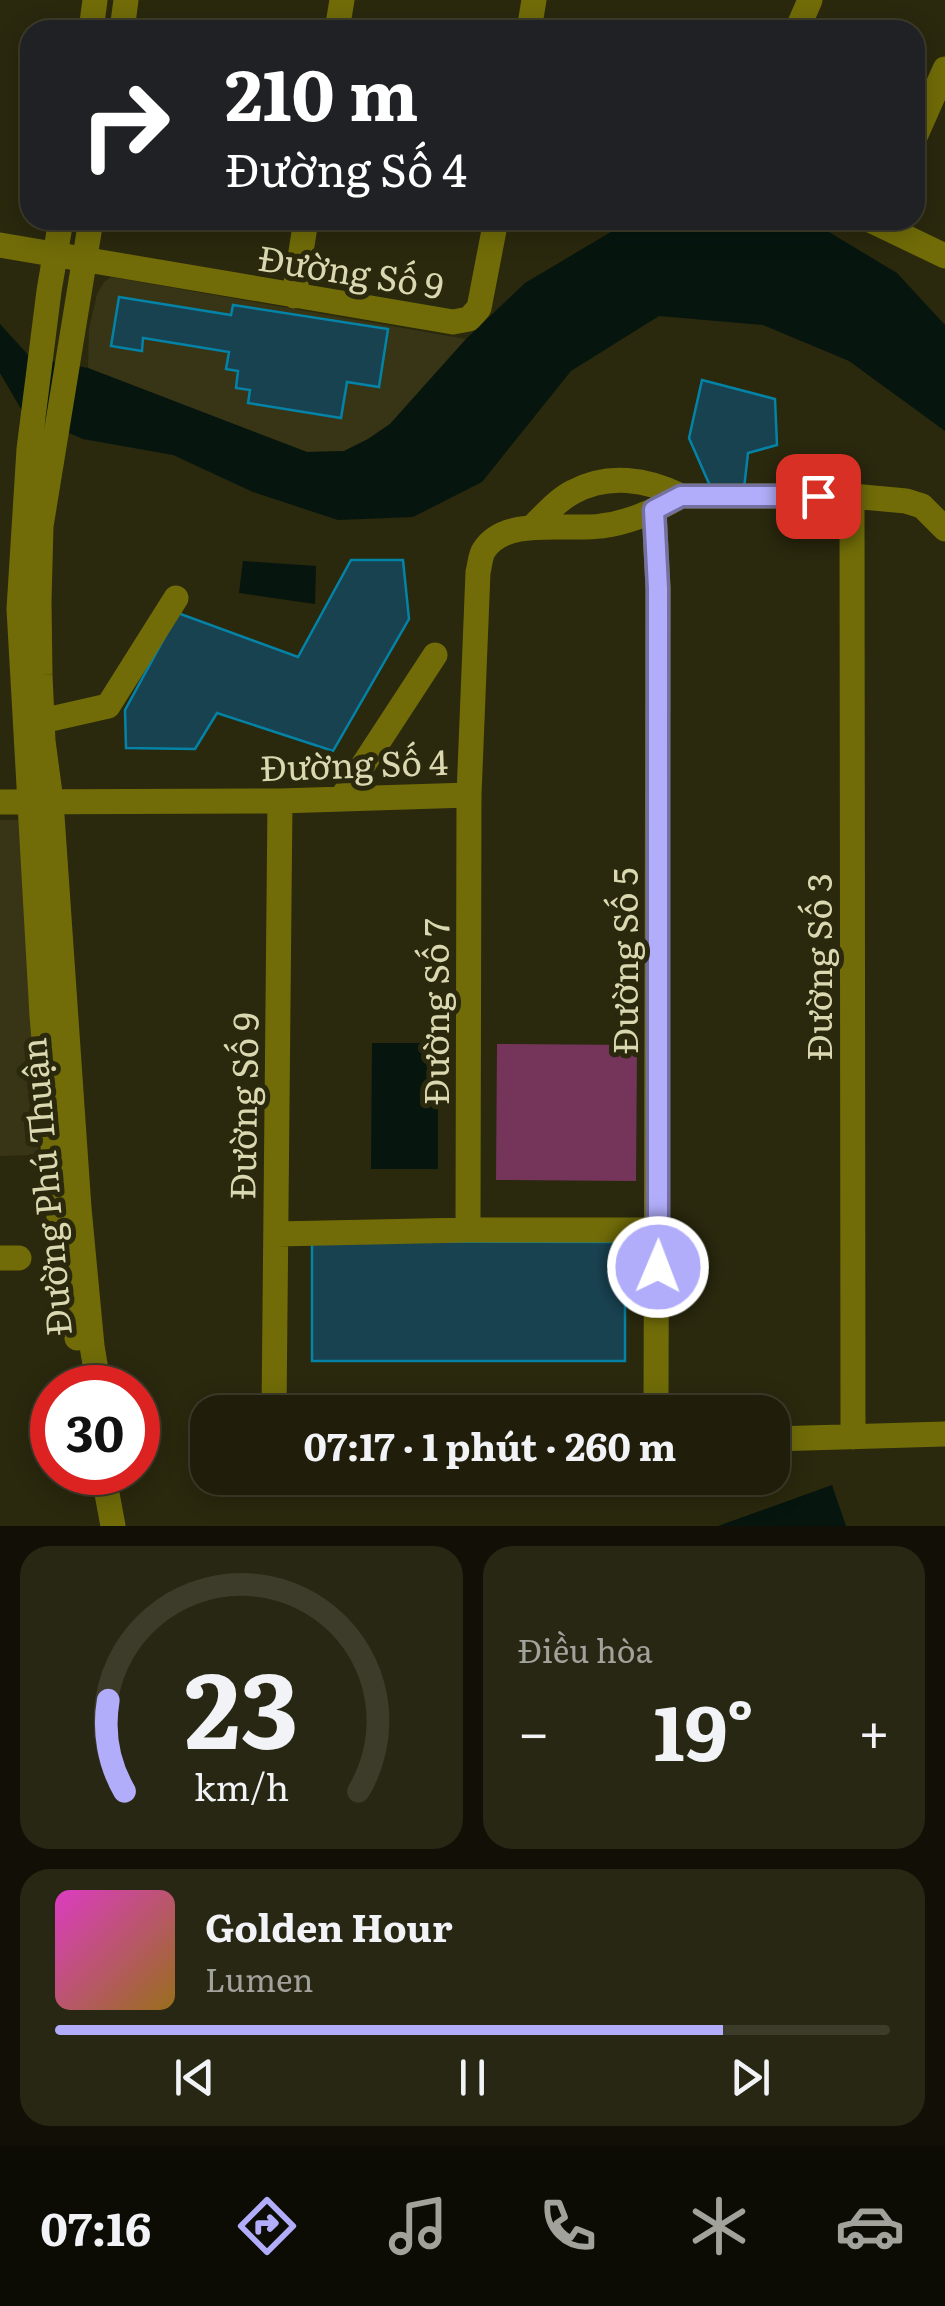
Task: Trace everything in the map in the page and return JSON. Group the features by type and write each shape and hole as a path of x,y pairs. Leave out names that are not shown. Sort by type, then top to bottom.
{"street":[{"path":"925,115 945,70"},
{"name":"Đường Phú Thuận","path":"60,230 46,325 40,451 18,609 95,1365"},
{"name":"Đường Phú Thuận","path":"40,451 74,331 90,230"},
{"path":"294,296 304,230"},
{"name":"Đường Số 9","path":"0,245 453,322 469,319 479,308 494,230"},
{"path":"893,230 945,256"},
{"path":"39,801 40,451"},
{"name":"Đường Số 4","path":"531,528 573,492 620,478 681,496 852,496 906,501 922,506 945,529"},
{"name":"Đường Số 4","path":"0,802 280,801 469,795 482,552 496,536 517,529 602,526 632,519 681,496"},
{"name":"Đường Số 3","path":"852,496 853,1437"},
{"name":"Đường Số 5","path":"654,510 658,588 656,1395"},
{"path":"42,721 108,706 176,598"},
{"path":"341,799 435,655"},
{"name":"Đường Số 7","path":"468,1230 469,795"},
{"name":"Đường Phú Thuận","path":"39,801 42,1016 62,1265 82,1365"},
{"name":"Đường Số 9","path":"274,1395 280,801"},
{"path":"276,1234 658,1230"},
{"path":"790,1439 945,1434"},
{"path":"107,1495 113,1526"},
{"path":"113,1526 115,1495"}],"shaded area":[{"path":"614,230 826,230 897,273 945,325 945,431 849,361 763,325 659,316 571,371 482,482 413,517 338,520 253,492 173,455 83,439 24,414 0,373 0,324 30,357 88,368 307,452 344,451 390,424 466,339 525,283"},
{"path":"111,277 466,339 390,424 344,451 307,452 88,368 89,329 97,294"},
{"path":"243,561 316,566 315,604 239,593"},
{"path":"0,820 24,820 39,1155 0,1156"},
{"path":"372,1043 438,1043 438,1169 371,1169"},
{"path":"497,1044 637,1045 636,1181 496,1180"},
{"path":"832,1485 846,1526 718,1526"}],"building":[{"path":"119,297 231,315 233,305 388,329 379,387 347,382 341,418 248,403 250,390 236,388 238,371 226,369 229,352 143,338 142,351 111,346"},
{"path":"702,380 775,399 777,445 748,453 744,489 711,488 689,438"},
{"path":"351,560 403,560 409,619 333,751 217,713 195,749 126,748 125,710 178,613 298,657"},
{"path":"312,1241 625,1242 625,1361 312,1361"}],"route":[{"path":"658,1267 658,588 654,510 681,496 818,496"}]}
